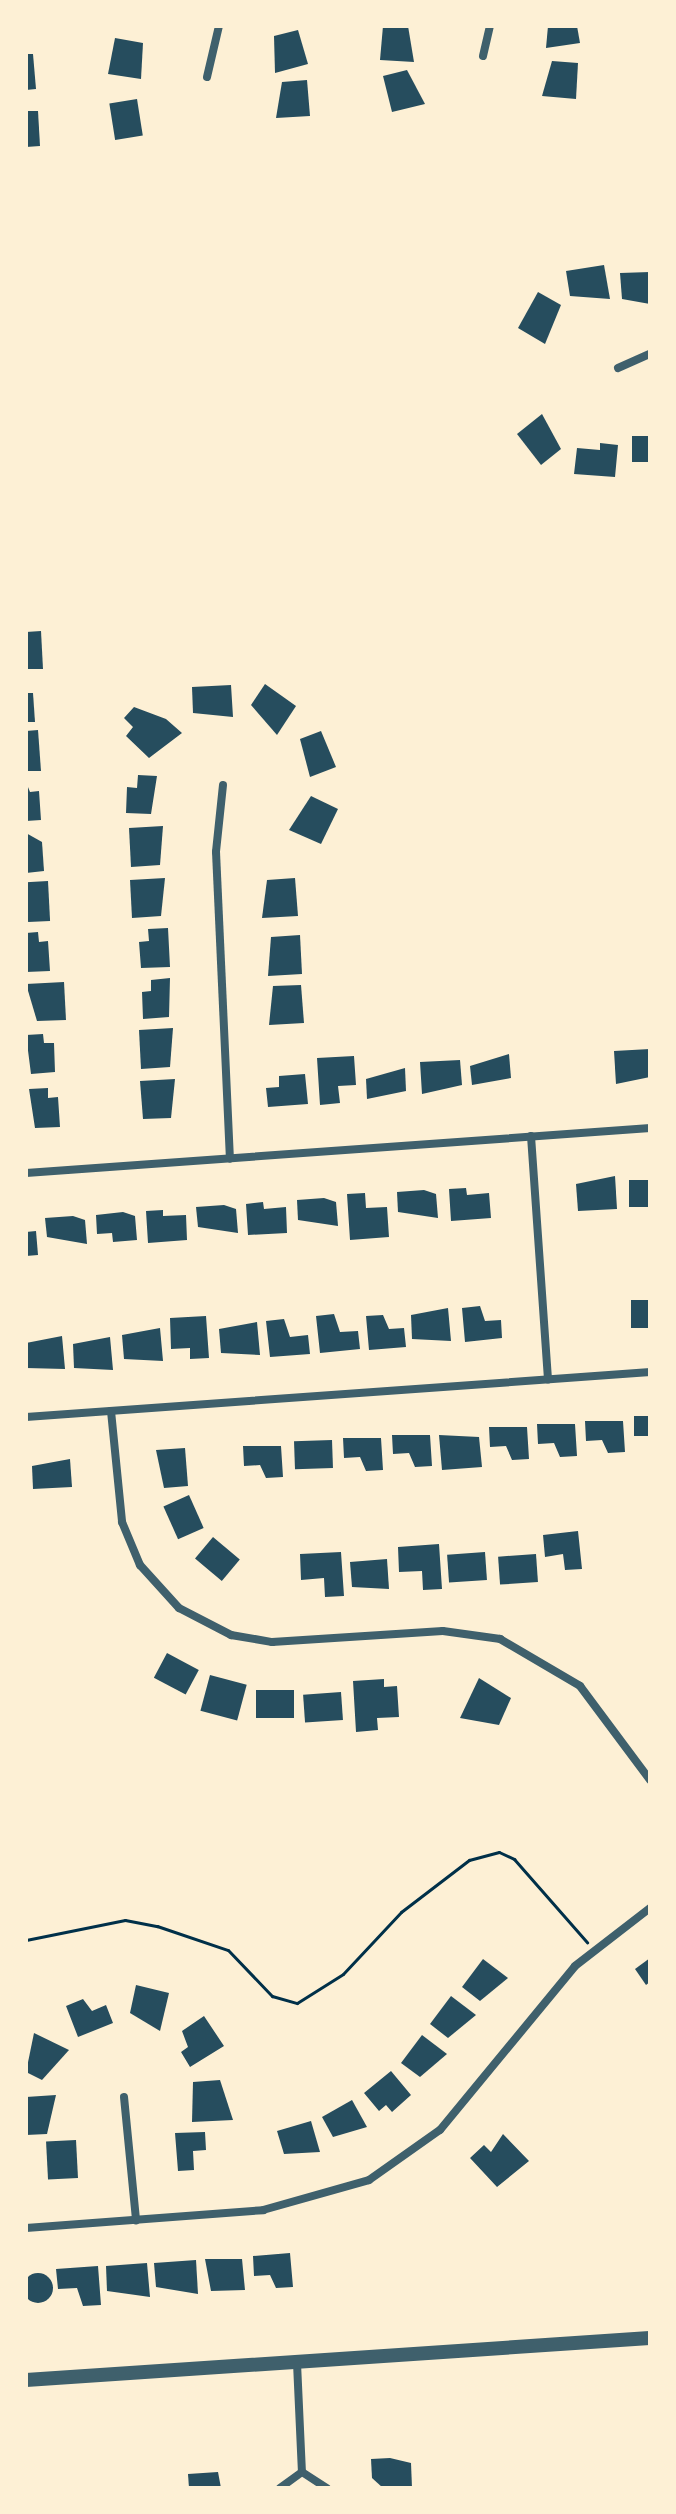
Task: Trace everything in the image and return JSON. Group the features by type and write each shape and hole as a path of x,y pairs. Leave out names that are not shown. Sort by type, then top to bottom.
{"street":[{"path":"207,77 219,26"},
{"path":"483,56 490,26"},
{"path":"618,368 650,354"},
{"path":"223,785 216,852 230,1159"},
{"path":"26,1173 650,1128"},
{"path":"531,1136 548,1379"},
{"path":"26,1417 650,1372"},
{"path":"111,1411 122,1522 140,1565 179,1608 215,1629 263,1641 443,1631 500,1639 580,1686 650,1780"},
{"path":"26,2228 295,2205 390,2168 456,2113 575,1966 650,1908"},
{"path":"124,2097 136,2220"},
{"path":"26,2380 650,2338"},
{"path":"297,2363 302,2472"},
{"path":"280,2488 302,2472"},
{"path":"302,2472 327,2488"}],"path":[{"path":"26,1940 125,1920 157,1926 228,1950 272,1996 297,2003 343,1974 401,1912 469,1860 499,1852 514,1859 586,1941"}],"building":[{"path":"383,26 408,26 414,62 380,60"},
{"path":"548,26 577,26 580,43 546,48"},
{"path":"298,30 308,64 275,73 274,36"},
{"path":"115,38 143,43 141,79 108,74"},
{"path":"26,54 33,54 36,89 26,90"},
{"path":"552,61 578,63 576,99 542,96"},
{"path":"407,70 425,104 392,112 383,76"},
{"path":"307,80 310,116 276,118 282,82"},
{"path":"137,99 143,136 115,140 109,103"},
{"path":"26,111 38,111 40,146 26,147"},
{"path":"604,265 610,299 570,296 566,271"},
{"path":"650,272 650,304 622,299 620,273"},
{"path":"538,292 561,305 545,344 518,328"},
{"path":"542,414 561,449 541,465 517,434"},
{"path":"632,436 650,436 650,462 632,462"},
{"path":"600,443 618,445 615,477 574,474 577,448 600,450"},
{"path":"41,631 43,669 26,669 26,632"},
{"path":"265,684 296,706 277,735 251,705"},
{"path":"231,685 233,717 193,713 192,687"},
{"path":"26,693 33,693 35,722 26,722"},
{"path":"134,707 166,719 182,733 149,758 126,736 133,727 124,718"},
{"path":"38,730 41,771 26,771 26,731"},
{"path":"321,731 336,767 310,777 300,739"},
{"path":"138,775 157,776 151,814 126,813 127,787 137,788"},
{"path":"26,782 30,792 39,791 41,820 26,821"},
{"path":"311,796 338,809 321,844 289,830"},
{"path":"163,826 160,865 131,867 129,828"},
{"path":"26,833 42,842 44,871 26,873"},
{"path":"165,878 161,916 132,918 130,880"},
{"path":"295,878 298,916 262,918 267,880"},
{"path":"48,881 50,921 28,922 26,882"},
{"path":"168,928 170,967 141,968 139,942 149,941 148,929"},
{"path":"38,932 39,942 48,941 50,971 26,972 26,933"},
{"path":"300,935 302,974 268,976 271,937"},
{"path":"170,978 169,1017 143,1019 142,992 151,991 151,980"},
{"path":"64,982 66,1020 37,1021 26,984"},
{"path":"301,985 304,1023 269,1025 273,986"},
{"path":"173,1028 170,1067 141,1069 139,1030"},
{"path":"43,1034 44,1043 54,1043 55,1072 31,1074 26,1035"},
{"path":"650,1049 650,1077 616,1084 614,1051"},
{"path":"509,1054 511,1078 472,1085 470,1066"},
{"path":"354,1056 356,1085 338,1086 340,1103 320,1105 317,1058"},
{"path":"460,1060 462,1085 422,1094 420,1062"},
{"path":"405,1068 406,1091 367,1099 366,1079"},
{"path":"305,1074 308,1104 268,1107 266,1088 279,1087 279,1076"},
{"path":"175,1079 171,1118 143,1119 140,1081"},
{"path":"48,1088 48,1098 58,1097 60,1127 35,1128 29,1089"},
{"path":"615,1176 617,1209 578,1211 576,1184"},
{"path":"629,1180 650,1180 650,1207 629,1207"},
{"path":"466,1188 467,1195 489,1193 491,1218 451,1221 449,1189"},
{"path":"424,1190 436,1194 438,1218 398,1212 397,1192"},
{"path":"365,1193 366,1208 387,1207 389,1237 350,1240 347,1194"},
{"path":"324,1198 336,1202 338,1226 298,1220 297,1200"},
{"path":"263,1202 264,1209 286,1207 287,1233 248,1235 246,1204"},
{"path":"224,1205 236,1209 238,1233 198,1227 196,1207"},
{"path":"163,1210 163,1216 186,1215 187,1240 148,1243 146,1211"},
{"path":"123,1212 135,1216 137,1240 113,1242 112,1233 97,1234 96,1215"},
{"path":"73,1216 85,1220 87,1244 47,1237 45,1218"},
{"path":"36,1231 38,1255 26,1256 26,1232"},
{"path":"631,1300 650,1300 650,1328 631,1328"},
{"path":"480,1306 485,1321 501,1320 502,1338 465,1342 462,1308"},
{"path":"448,1308 451,1341 412,1339 411,1315"},
{"path":"334,1314 340,1332 358,1331 360,1349 320,1353 316,1316"},
{"path":"383,1315 389,1329 404,1328 406,1347 369,1350 366,1316"},
{"path":"206,1316 209,1358 190,1359 190,1348 171,1349 170,1318"},
{"path":"284,1319 290,1337 308,1335 310,1354 270,1357 266,1321"},
{"path":"257,1322 260,1355 221,1353 219,1329"},
{"path":"160,1328 163,1361 124,1359 122,1335"},
{"path":"62,1336 65,1369 26,1368 26,1343"},
{"path":"110,1337 113,1370 74,1368 73,1344"},
{"path":"634,1416 650,1416 650,1436 634,1436"},
{"path":"585,1421 623,1421 625,1452 608,1453 602,1440 586,1441"},
{"path":"537,1424 575,1424 577,1456 560,1457 554,1443 538,1444"},
{"path":"489,1427 527,1427 529,1459 512,1460 506,1446 490,1447"},
{"path":"392,1435 430,1435 432,1466 415,1467 409,1453 393,1454"},
{"path":"439,1435 479,1437 482,1467 442,1470"},
{"path":"343,1438 381,1438 383,1470 366,1471 360,1457 344,1458"},
{"path":"332,1440 333,1468 295,1469 294,1441"},
{"path":"243,1446 281,1446 283,1477 266,1478 260,1465 244,1466"},
{"path":"185,1448 188,1486 164,1488 156,1450"},
{"path":"70,1459 72,1487 33,1489 32,1466"},
{"path":"189,1495 204,1528 178,1539 163,1506"},
{"path":"578,1531 582,1569 565,1570 563,1554 545,1557 543,1535"},
{"path":"213,1537 240,1559 222,1581 195,1558"},
{"path":"439,1544 442,1589 423,1590 422,1571 399,1572 398,1547"},
{"path":"341,1552 344,1596 325,1597 324,1578 301,1580 300,1554"},
{"path":"485,1552 487,1580 449,1583 447,1555"},
{"path":"536,1554 538,1582 500,1585 498,1557"},
{"path":"387,1559 389,1589 352,1587 350,1562"},
{"path":"167,1653 199,1670 186,1695 154,1678"},
{"path":"210,1675 247,1685 237,1721 200,1711"},
{"path":"479,1678 511,1698 499,1725 460,1718"},
{"path":"384,1679 384,1687 397,1686 399,1717 377,1718 378,1730 356,1732 353,1681"},
{"path":"256,1690 294,1690 294,1718 256,1718"},
{"path":"341,1692 343,1720 305,1723 303,1695"},
{"path":"650,1958 650,1982 646,1985 635,1969"},
{"path":"483,1959 508,1978 480,2001 462,1987"},
{"path":"136,1985 169,1993 160,2031 130,2013"},
{"path":"451,1996 476,2015 448,2038 430,2024"},
{"path":"83,1999 92,2011 106,2005 113,2023 78,2037 66,2006"},
{"path":"204,2016 224,2046 190,2067 181,2052 188,2047 182,2031"},
{"path":"34,2033 69,2050 42,2080 26,2072"},
{"path":"422,2035 447,2054 420,2077 401,2063"},
{"path":"391,2071 411,2095 392,2112 386,2105 379,2111 364,2093"},
{"path":"220,2080 233,2120 192,2122 193,2082"},
{"path":"56,2095 47,2134 26,2135 26,2097"},
{"path":"352,2100 367,2127 333,2137 322,2117"},
{"path":"311,2121 320,2152 284,2154 277,2131"},
{"path":"205,2132 206,2150 193,2151 194,2170 178,2171 175,2133"},
{"path":"503,2134 529,2161 497,2187 470,2158 484,2145 491,2152"},
{"path":"76,2140 78,2178 48,2180 46,2142"},
{"path":"290,2253 293,2287 276,2288 270,2275 254,2276 253,2256"},
{"path":"205,2259 242,2259 245,2290 211,2291"},
{"path":"196,2260 198,2294 156,2287 154,2263"},
{"path":"147,2263 150,2297 107,2291 106,2266"},
{"path":"98,2266 101,2305 83,2306 77,2288 58,2289 56,2269"},
{"path":"38,2273 44,2274 52,2282 52,2294 44,2302 38,2303 32,2302 24,2294 23,2288 24,2282 32,2274"},
{"path":"390,2458 411,2463 412,2488 383,2488 372,2478 371,2459"},
{"path":"218,2472 221,2488 189,2488 188,2474"}]}
